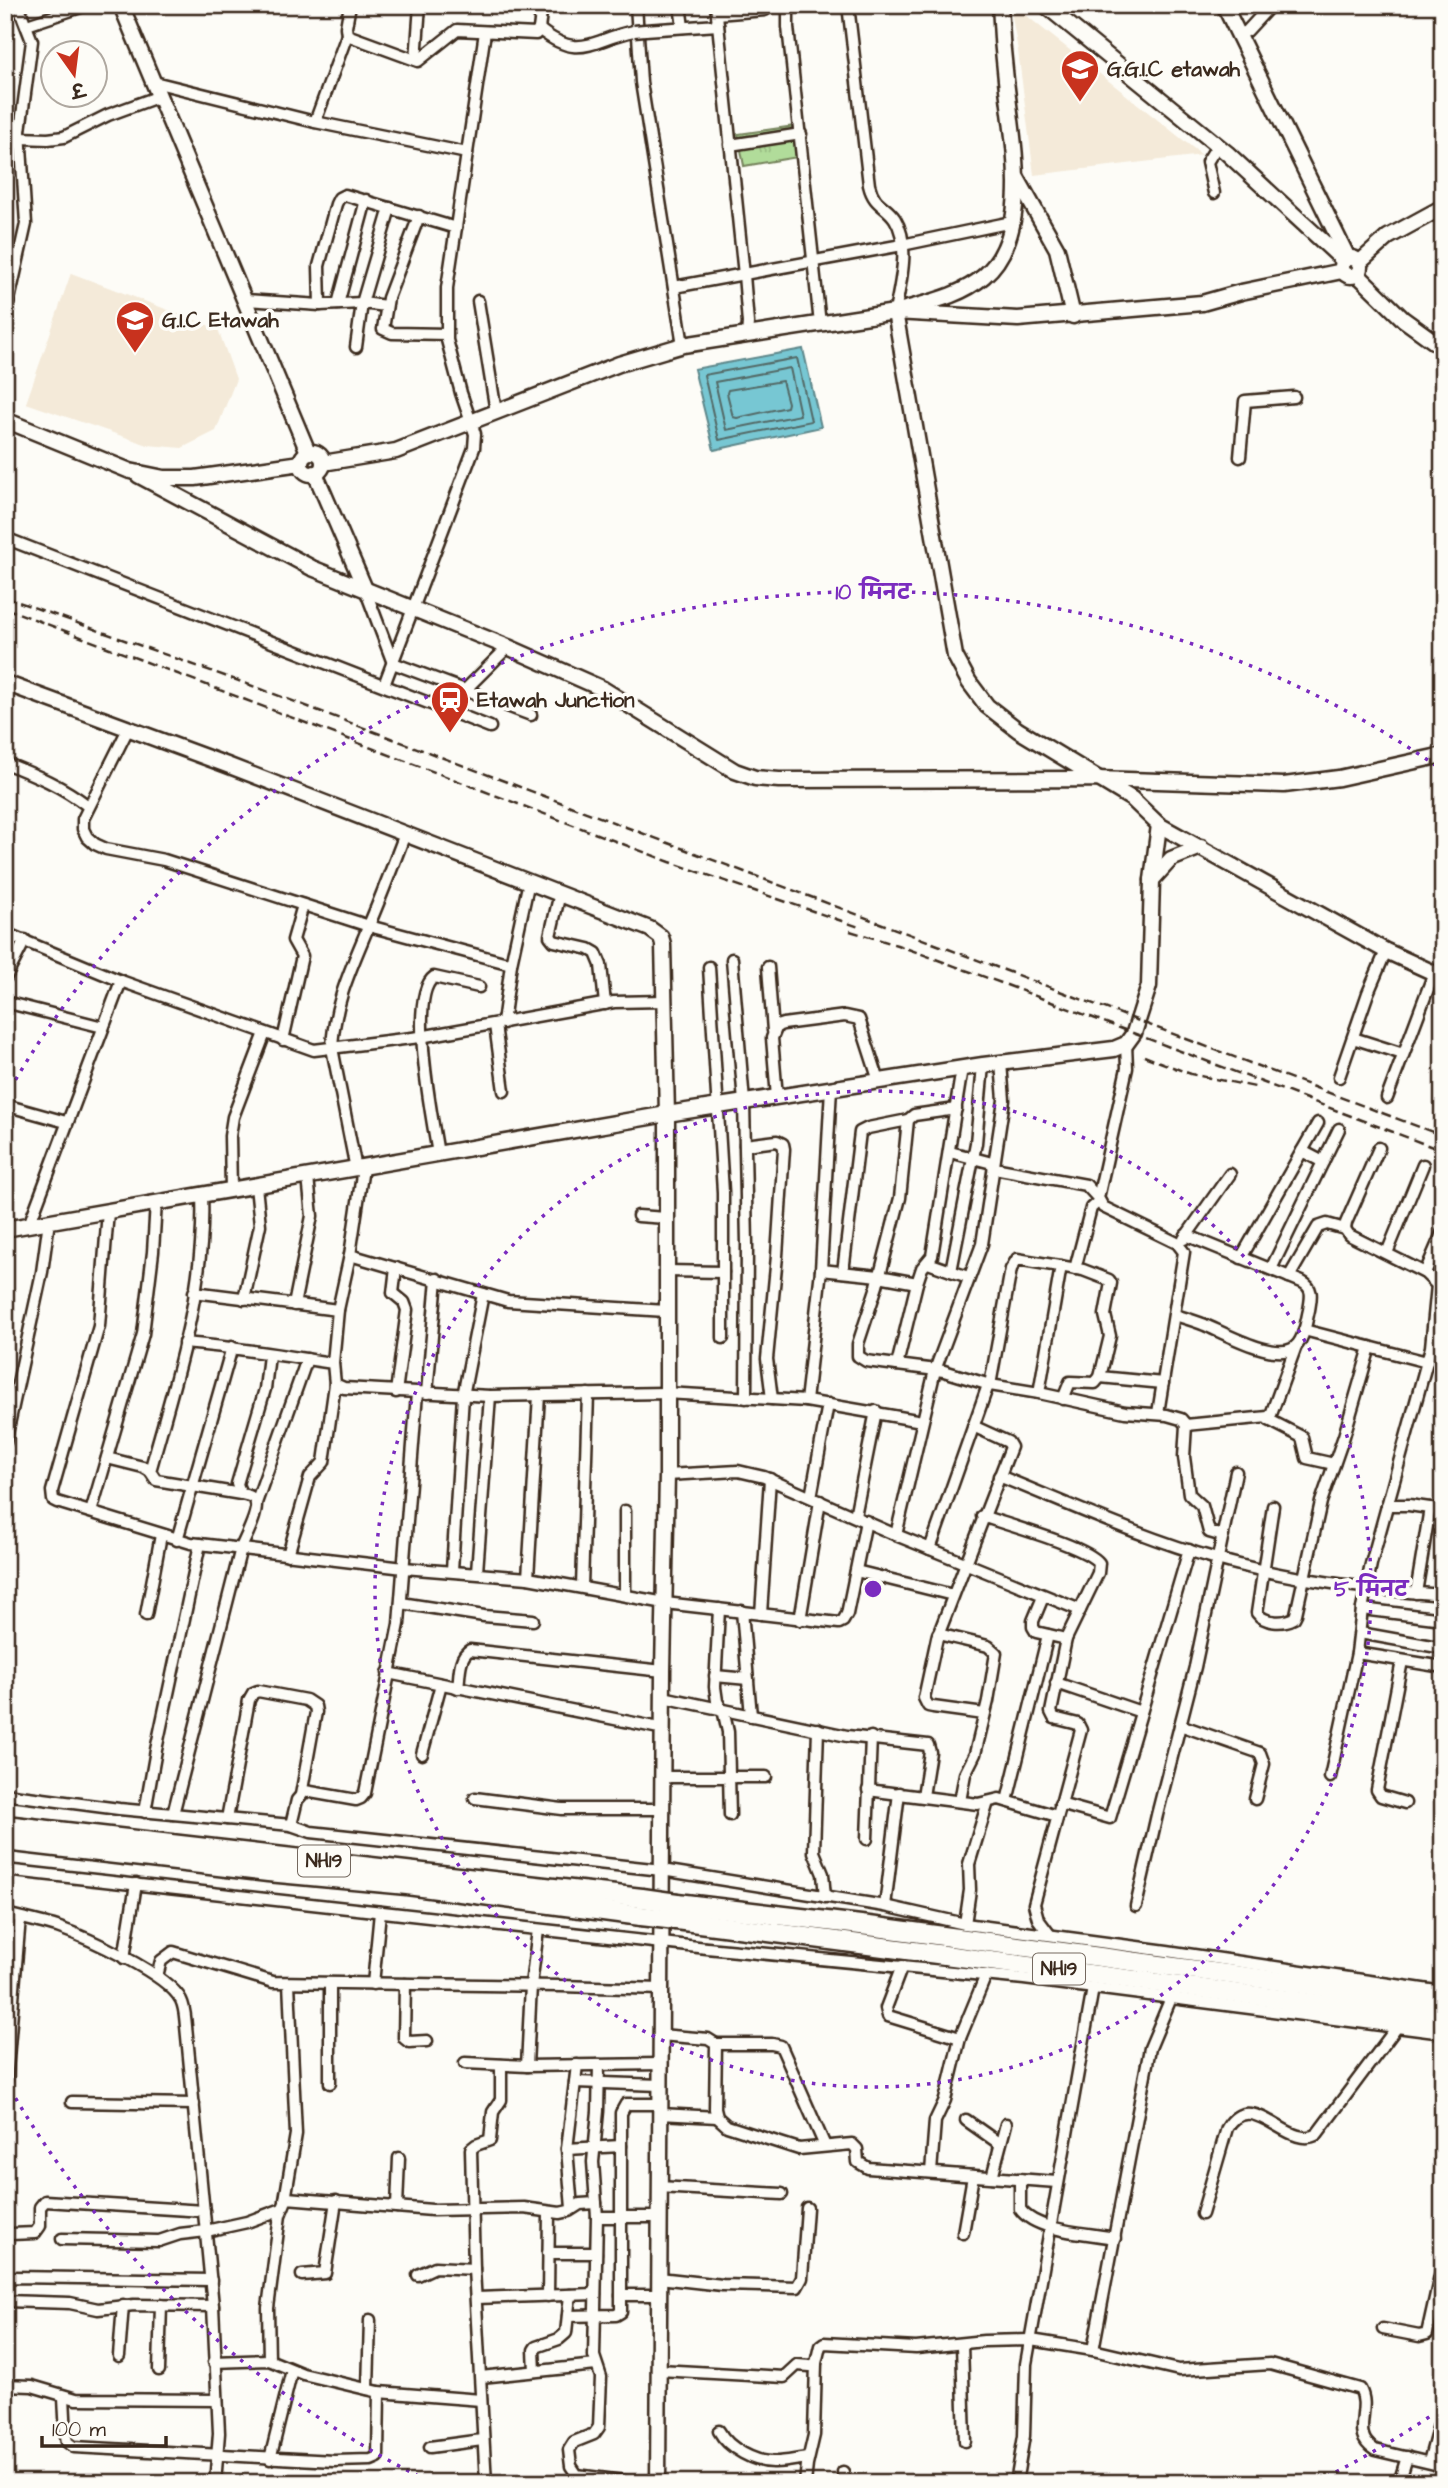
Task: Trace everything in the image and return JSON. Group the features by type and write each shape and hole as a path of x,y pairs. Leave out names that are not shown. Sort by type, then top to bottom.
{"highway":[{"name":"NH19","path":"5,1825 676,1911 1443,2020"},
{"name":"NH19","path":"5,1841 268,1872 641,1907"},
{"name":"NH19","path":"676,1911 883,1928 1443,2003"}],"street":[{"path":"5,318 26,223 20,138 32,41 18,5"},
{"path":"27,25 88,5"},
{"path":"121,5 246,300 304,458"},
{"path":"315,122 347,35 350,5"},
{"path":"416,60 420,5"},
{"path":"416,60 457,30 532,35 539,29 542,5"},
{"path":"636,5 640,82 683,345"},
{"path":"680,5 683,27"},
{"path":"788,5 788,27 820,324"},
{"path":"848,5 869,185 878,205 895,219 902,245 902,266 895,312 955,656 969,682 987,706 1018,730 1132,799 1159,825 1386,951 1438,975 1387,1098"},
{"path":"319,468 396,451 619,364 683,345 895,312 972,286 986,275 1000,258 1008,241 1017,178 1002,53 1000,5"},
{"path":"1045,5 1217,146 1403,319 1443,348"},
{"path":"1239,35 1247,31 1271,5"},
{"path":"1228,7 1350,267"},
{"path":"539,29 558,42 577,48 639,31 683,27 717,15 765,10"},
{"path":"717,15 744,275 747,335"},
{"path":"384,685 474,448 475,434 461,393 447,334 447,288 485,32"},
{"path":"347,35 416,60"},
{"path":"154,82 315,122 467,153"},
{"path":"20,138 64,137 108,115 160,96"},
{"path":"730,145 801,134"},
{"path":"1214,192 1207,162 1217,146"},
{"path":"1017,178 1057,249 1073,316"},
{"path":"320,305 319,266 339,198 345,195 366,200 456,228"},
{"path":"338,304 366,200"},
{"path":"895,312 1018,319 1202,303 1233,296 1254,295 1350,267 1388,237 1443,207"},
{"path":"356,347 362,303 390,208"},
{"path":"419,216 386,306 383,329 392,333 447,334"},
{"path":"674,287 1012,222"},
{"path":"246,300 386,306"},
{"path":"478,301 496,412"},
{"path":"1240,457 1245,401 1294,397"},
{"path":"5,420 130,471 312,568 508,647 623,699 735,771 755,778 1096,779 1284,785 1339,778 1443,755"},
{"path":"130,471 164,478 195,478 304,458 315,452 321,456 319,468 393,663 531,715"},
{"path":"5,538 491,727"},
{"path":"464,691 508,647"},
{"path":"5,683 560,893 657,933 663,944 667,1114 667,1475 663,1671 658,2483"},
{"path":"128,729 83,819 83,829 95,844 106,849 164,859 369,926 511,964"},
{"path":"5,764 45,778 88,806"},
{"path":"5,1229 716,1106 962,1068 1114,1049 1126,1044 1134,1032 1149,986 1152,880 1159,825"},
{"path":"288,1555 310,1477 324,1462 335,1384 333,1363 338,1311 350,1255 360,1168 331,1048 338,1003 352,961 369,926 405,834"},
{"path":"1152,880 1171,859 1201,847"},
{"path":"503,1091 499,1024 529,881"},
{"path":"560,893 550,936 554,941 596,953 601,965 605,1004"},
{"path":"283,1040 302,956 293,940 303,905"},
{"path":"5,933 121,981 314,1049 421,1037 605,1004 665,1001"},
{"path":"5,979 25,940"},
{"path":"1339,1077 1386,951"},
{"path":"732,959 744,1102 746,1398"},
{"path":"709,967 723,1192 723,1338"},
{"path":"768,967 777,1097"},
{"path":"438,1154 421,1037 425,987 428,981 439,977 479,987"},
{"path":"29,1225 121,981"},
{"path":"5,1002 103,1027"},
{"path":"773,1031 783,1024 853,1016 862,1024 879,1081"},
{"path":"231,1190 230,1136 233,1117 265,1033"},
{"path":"1353,1038 1403,1054"},
{"path":"1075,1269 1091,1208 1098,1199 1127,1069 1126,1044"},
{"path":"896,1535 935,1370 982,1244 1004,1100 1001,1063"},
{"path":"951,1271 973,1158 983,1065"},
{"path":"897,1365 917,1283 922,1268 932,1256 962,1068"},
{"path":"806,1401 821,1270 831,1088"},
{"path":"6,1107 66,1122"},
{"path":"843,1272 860,1132 908,1120 914,1115 956,1110"},
{"path":"908,1120 900,1198 856,1351 858,1356 866,1361 935,1370 990,1385 1125,1412 1158,1413 1181,1419 1186,1425 1184,1457 1189,1494 1202,1506 1209,1532 1223,1536"},
{"path":"1241,1258 1318,1123"},
{"path":"1271,1269 1339,1129"},
{"path":"745,1145 777,1141 783,1144 784,1149 767,1359 772,1399"},
{"path":"1345,1230 1379,1148"},
{"path":"1302,1151 1323,1162"},
{"path":"950,1152 992,1163 994,1168"},
{"path":"1387,1253 1423,1165"},
{"path":"994,1168 1086,1185 1104,1208 1182,1247"},
{"path":"1158,1413 1175,1315 1184,1252 1182,1247 1186,1235 1230,1174"},
{"path":"294,1305 312,1216 308,1177"},
{"path":"244,1299 260,1225 256,1186"},
{"path":"150,1471 184,1343 203,1246 202,1195"},
{"path":"91,1512 143,1334 156,1202"},
{"path":"108,1211 99,1326 51,1496 57,1502 161,1535 200,1544 404,1568 528,1578 665,1603 800,1620 843,1621 847,1614 866,1521"},
{"path":"638,1216 666,1218"},
{"path":"5,1443 9,1404 42,1272 49,1221"},
{"path":"1289,1277 1318,1227 1327,1224 1345,1230 1349,1236 1425,1273 1440,1286 1427,1362 1367,1588 1357,1653 1330,1777"},
{"path":"1425,1273 1443,1231"},
{"path":"1186,1235 1271,1269 1310,1288 1304,1330 1268,1417 1271,1423 1302,1437 1307,1458 1334,1464"},
{"path":"350,1255 522,1303 666,1311"},
{"path":"930,1549 990,1385 1014,1262 1021,1258 1075,1269 1111,1283 1105,1315 1110,1336 1100,1377 1095,1383 1070,1382 1063,1399"},
{"path":"928,1263 968,1277"},
{"path":"1039,1393 1061,1266"},
{"path":"396,1268 393,1293 404,1302 407,1310 396,1392"},
{"path":"821,1270 917,1283"},
{"path":"666,1271 723,1272"},
{"path":"291,1825 297,1800 310,1790 356,1800 365,1793 396,1644 422,1393 437,1279"},
{"path":"194,1292 338,1311"},
{"path":"452,1570 463,1396 483,1294"},
{"path":"1175,1315 1253,1346 1281,1350 1290,1350 1296,1346"},
{"path":"1304,1330 1427,1362"},
{"path":"184,1343 232,1347 269,1355 333,1363"},
{"path":"177,1539 232,1347"},
{"path":"1273,1506 1257,1613 1264,1619 1283,1622 1294,1618 1321,1502 1370,1347"},
{"path":"241,1494 237,1484 265,1389 269,1355"},
{"path":"173,1814 241,1548 255,1515 256,1503 307,1359"},
{"path":"1100,1377 1163,1383"},
{"path":"335,1384 344,1388 463,1396 665,1392 806,1401 922,1420"},
{"path":"582,1587 588,1394"},
{"path":"528,1578 539,1395"},
{"path":"477,1572 490,1396"},
{"path":"800,1620 828,1405"},
{"path":"855,1516 876,1412"},
{"path":"1186,1425 1268,1417"},
{"path":"973,1426 1010,1443 1010,1451 982,1516 938,1634 925,1703 933,1707 984,1714"},
{"path":"107,1458 143,1467 156,1479 241,1494 253,1498 256,1503"},
{"path":"667,1475 738,1471 770,1479 896,1535 1080,1610"},
{"path":"1136,1906 1180,1725 1236,1472"},
{"path":"999,1476 1137,1532 1218,1559 1367,1588 1443,1595"},
{"path":"761,1614 770,1479"},
{"path":"1387,1506 1443,1510"},
{"path":"1416,1593 1430,1508"},
{"path":"625,1511 625,1595"},
{"path":"982,1516 1075,1549 1099,1563 1098,1573 1066,1639 1056,1683 1052,1715 1077,1724 1081,1730 1034,1904 1038,1919 1049,1935"},
{"path":"146,1615 161,1535"},
{"path":"145,1812 200,1544"},
{"path":"1060,1804 1110,1818 1189,1550"},
{"path":"856,1571 953,1595"},
{"path":"1043,1597 1032,1627 1036,1632 1066,1639"},
{"path":"401,1604 533,1620"},
{"path":"719,1609 715,1694 728,1732 730,1815"},
{"path":"1363,1609 1443,1619"},
{"path":"742,1611 751,1716"},
{"path":"1360,1633 1443,1648"},
{"path":"938,1634 988,1646 996,1653 975,1754 965,1774 960,1801"},
{"path":"1007,1801 1048,1635"},
{"path":"458,1688 462,1660 470,1650 663,1671"},
{"path":"1357,1653 1443,1667"},
{"path":"1402,1661 1377,1790 1381,1796 1405,1803"},
{"path":"388,1673 664,1729"},
{"path":"715,1676 748,1679"},
{"path":"1056,1683 1141,1712"},
{"path":"422,1754 441,1684"},
{"path":"227,1819 249,1700 258,1691 306,1700 315,1706 301,1795"},
{"path":"663,1697 847,1736 928,1745 930,1752 923,1796"},
{"path":"1180,1725 1260,1753 1264,1764 1255,1799"},
{"path":"818,1729 814,1852 823,1874 825,1897"},
{"path":"867,1839 872,1737"},
{"path":"663,1777 766,1777"},
{"path":"868,1790 978,1804 999,1799 1057,1816"},
{"path":"885,1906 899,1793"},
{"path":"5,1794 145,1812 291,1825 311,1832 662,1870 885,1906 965,1924 1443,1992"},
{"path":"475,1798 562,1809 663,1809"},
{"path":"965,1924 970,1890 968,1869 988,1802"},
{"path":"5,1870 538,1930 986,1975 1443,2033"},
{"path":"124,1958 136,1885"},
{"path":"373,1984 380,1912"},
{"path":"5,1914 58,1927 124,1958 157,1976 175,1991 184,2010 213,2306 218,2455 215,2483"},
{"path":"6,2081 8,2026 20,1918"},
{"path":"527,2066 531,1985 538,1930"},
{"path":"157,1976 161,1961 173,1952 261,1980 289,1983 661,1989"},
{"path":"902,1966 886,2008 888,2016 960,2038"},
{"path":"931,2172 933,2127 945,2100 960,2038 986,1975"},
{"path":"269,2360 268,2308 296,2134 289,1983"},
{"path":"330,1984 330,2083"},
{"path":"405,1984 404,2038 409,2042 427,2041"},
{"path":"1016,2483 1024,2436 1025,2373 1093,1988"},
{"path":"1093,2350 1150,2048 1171,1998"},
{"path":"1202,2214 1227,2128 1235,2116 1243,2113 1252,2115 1301,2137 1312,2138 1397,2027"},
{"path":"660,2035 708,2039 716,2044 780,2046 825,2146"},
{"path":"716,2044 716,2117"},
{"path":"465,2063 527,2066 660,2064"},
{"path":"486,2483 474,2269 471,2149 472,2146 490,2140 493,2112 501,2100 501,2065"},
{"path":"572,2208 567,2149 577,2065"},
{"path":"599,2065 593,2162 597,2217 594,2356 600,2370 599,2427 594,2434 570,2445 571,2466 577,2475 582,2477 638,2483"},
{"path":"575,2082 660,2085"},
{"path":"72,2102 194,2104"},
{"path":"568,2316 619,2314 621,2309 623,2106 716,2117 727,2126 799,2148 852,2144 857,2149 858,2162 863,2167 1057,2182"},
{"path":"966,2120 1000,2144"},
{"path":"992,2177 1006,2124"},
{"path":"567,2149 621,2146"},
{"path":"397,2207 399,2158"},
{"path":"963,2233 973,2175"},
{"path":"1020,2179 1019,2203 1022,2212 1031,2220 1049,2227 1115,2238"},
{"path":"659,2188 782,2194"},
{"path":"62,2239 159,2241 180,2234 247,2222 284,2204 291,2197 432,2210 524,2208 549,2213 565,2213 580,2204 596,2203"},
{"path":"11,2234 35,2234 40,2225 40,2207 46,2201 204,2211"},
{"path":"302,2274 325,2273 336,2201"},
{"path":"659,2277 722,2284 797,2287 802,2278 807,2208"},
{"path":"548,2295 549,2213"},
{"path":"597,2217 659,2217"},
{"path":"548,2253 596,2253"},
{"path":"1383,2329 1419,2336 1427,2334 1443,2262"},
{"path":"418,2276 435,2267 474,2269"},
{"path":"5,2280 13,2277 211,2280"},
{"path":"477,2298 595,2294"},
{"path":"535,2371 534,2350 562,2337 567,2329 570,2295"},
{"path":"621,2295 659,2295"},
{"path":"5,2301 70,2303 98,2309 123,2305 213,2306"},
{"path":"119,2356 123,2305"},
{"path":"159,2370 161,2305"},
{"path":"64,2397 66,2436 70,2445 270,2459 376,2459 380,2449 373,2390 370,2320"},
{"path":"805,2483 814,2435 816,2363 820,2346 827,2343 916,2348 984,2341 1031,2340 1093,2350 1179,2370 1270,2364 1360,2389 1363,2395 1361,2428 1364,2441 1375,2450 1443,2466"},
{"path":"962,2344 965,2441"},
{"path":"214,2362 269,2360 292,2370 373,2390 481,2400"},
{"path":"659,2370 780,2377 787,2376 797,2365 810,2366 816,2363"},
{"path":"481,2377 596,2365"},
{"path":"270,2459 292,2370"},
{"path":"5,2385 32,2386 64,2397 140,2401 217,2400"},
{"path":"1429,2462 1443,2410"},
{"path":"719,2431 723,2439 735,2449 768,2462 808,2458"},
{"path":"430,2447 482,2440"},
{"path":"1399,2483 1407,2457"}],"shaded area":[{"name":"G.G.I.C etawah","path":"1010,5 1013,5 1202,155 1034,175"},
{"name":"G.I.C Etawah","path":"71,273 218,329 236,379 216,431 182,448 148,445 26,403"}],"green space":[{"path":"795,126 798,157 744,166 738,134"}],"water":[{"path":"803,349 821,427 714,450 694,369"}],"railway":[{"path":"5,597 261,689 1443,1136"},
{"path":"5,608 670,862 862,928"},
{"path":"850,931 1004,984 1443,1151"},
{"path":"1144,1056 1191,1074 1255,1087"}],"place":[{"name":"G.G.I.C etawah","path":"1080,103"},
{"name":"G.I.C Etawah","path":"135,354"},
{"name":"Etawah Junction","path":"450,734"}]}
